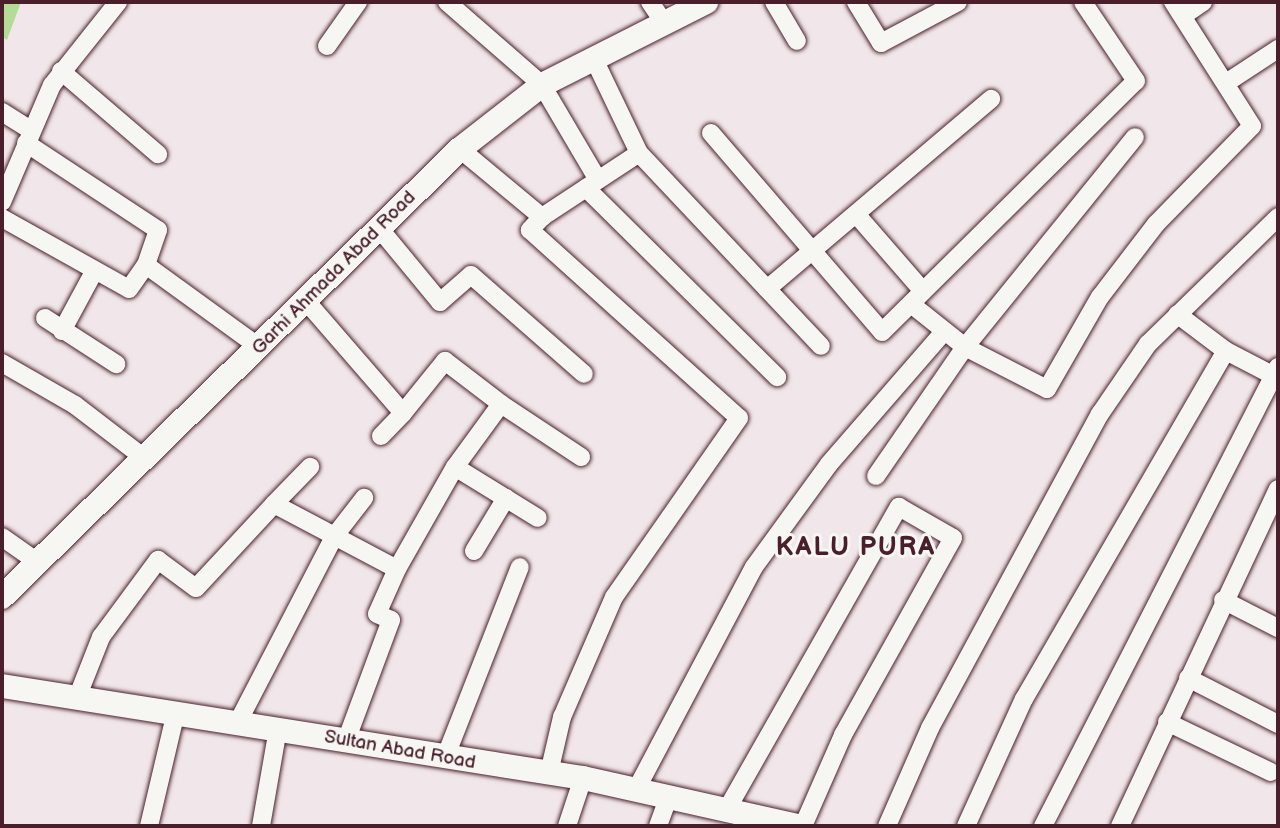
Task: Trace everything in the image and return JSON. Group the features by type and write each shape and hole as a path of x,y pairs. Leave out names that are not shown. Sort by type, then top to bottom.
{"street":[{"path":"2,202 29,136 61,71 118,2"},
{"path":"327,46 358,2"},
{"path":"447,2 542,85 592,184 777,377"},
{"name":"Garhi Ahmada Abad Road","path":"2,597 460,149 542,85 593,57 656,11 706,2"},
{"path":"774,2 797,41"},
{"path":"856,2 881,43 957,2"},
{"path":"711,132 882,332 1136,81 1083,2"},
{"path":"856,214 943,333 1047,389 1100,296 1156,224 1252,126 1179,9 1203,2"},
{"path":"1226,83 1278,49"},
{"path":"593,57 639,153 821,346"},
{"path":"61,71 158,154"},
{"path":"767,289 991,100"},
{"path":"2,112 29,136 158,230 146,265 130,289 2,218"},
{"path":"876,476 965,347 1135,136"},
{"path":"460,149 542,217"},
{"path":"549,773 562,717 614,597 739,418 530,230 542,217 639,153"},
{"path":"887,826 930,728 1100,414 1177,314 1278,217"},
{"path":"379,229 440,302 471,275 584,374"},
{"path":"146,265 259,347"},
{"path":"62,331 95,270"},
{"path":"306,301 403,413"},
{"path":"1043,826 1276,372 1226,351 1177,314"},
{"path":"45,318 116,364"},
{"path":"637,788 754,567 829,464 943,333"},
{"path":"966,826 1024,699 1226,351"},
{"path":"381,436 446,361 501,404 581,457"},
{"path":"2,363 75,405 144,458"},
{"path":"346,741 391,620 377,614 397,569 455,467 501,404"},
{"path":"77,698 101,637 159,560 197,588 310,467"},
{"path":"455,467 538,518"},
{"path":"1120,826 1223,600 1278,489"},
{"path":"238,722 333,538 364,498"},
{"path":"474,551 506,498"},
{"path":"274,504 333,538 397,569"},
{"path":"726,811 899,507 953,537 843,735 803,826"},
{"path":"2,537 36,561"},
{"path":"445,758 520,567"},
{"path":"1223,600 1278,628"},
{"path":"1188,678 1278,724"},
{"name":"Sultan Abad Road","path":"2,686 583,778 670,795 726,811 797,826"},
{"path":"149,826 176,712"},
{"path":"1167,722 1271,772"},
{"path":"261,826 278,729"},
{"path":"567,826 583,778"},
{"path":"658,826 670,795"}],"green space":[{"path":"2,2 21,2 7,40 2,37"}],"district":[{"name":"KALU PURA","path":"856,548"}]}
